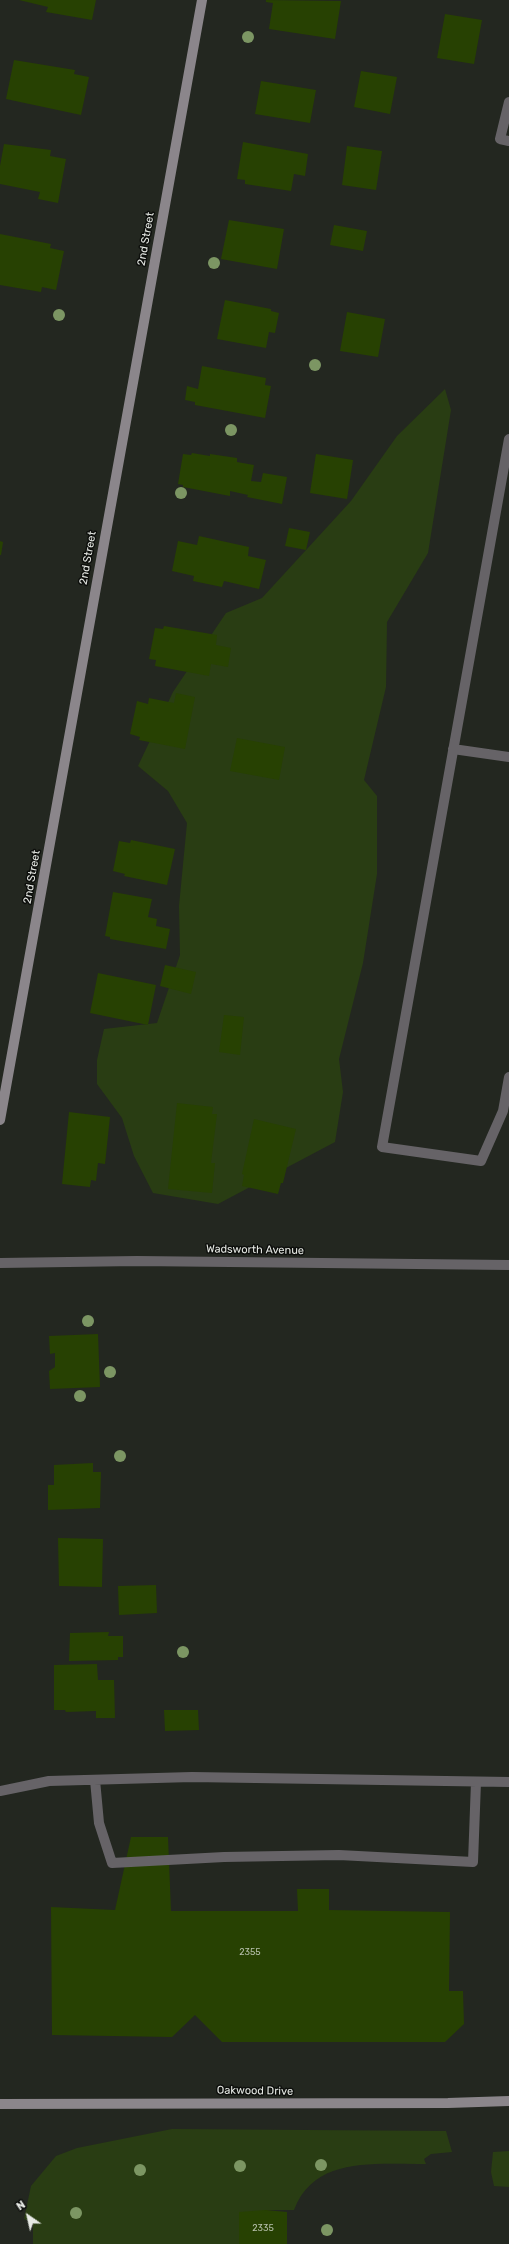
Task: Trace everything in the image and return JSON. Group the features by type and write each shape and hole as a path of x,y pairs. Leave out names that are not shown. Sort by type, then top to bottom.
{"main road":[{"name":"2nd Street","path":"0,1120 202,0"},
{"name":"Oakwood Drive","path":"0,2104 448,2104 509,2101"}],"street":[{"path":"509,102 500,139 509,141"},
{"path":"509,439 382,1147 481,1161 503,1111 509,1078"},
{"path":"453,749 509,757"},
{"name":"Wadsworth Avenue","path":"0,1263 137,1261 509,1265"},
{"path":"0,1791 49,1781 192,1777 509,1782"},
{"path":"95,1780 99,1823 112,1863 224,1857 339,1856 473,1862 476,1782"}],"green space":[{"path":"445,389 451,410 428,553 387,622 386,687 364,780 377,796 377,874 363,963 339,1059 343,1092 335,1142 218,1204 153,1193 134,1156 122,1118 97,1084 97,1060 104,1029 157,1023 180,955 179,906 187,823 168,791 138,766 173,692 226,613 262,598 351,501 397,436"},
{"path":"172,2129 446,2131 452,2152 431,2154 424,2159 426,2164 368,2164 332,2172 317,2180 304,2192 294,2210 266,2210 239,2244 33,2244 33,2222 24,2219 31,2186 56,2156 77,2148"},
{"path":"509,2151 509,2187 494,2186 491,2172 493,2152"}],"building":[{"path":"19,0 96,0 92,20 46,12 48,7"},
{"path":"266,0 341,1 335,39 269,29 273,3 266,2"},
{"path":"445,14 482,20 474,64 437,58"},
{"path":"14,60 75,70 74,74 89,77 81,115 6,99"},
{"path":"361,71 397,77 390,114 354,107"},
{"path":"261,81 316,90 310,123 255,114"},
{"path":"243,142 308,154 305,176 294,174 291,191 245,184 245,180 237,179"},
{"path":"4,144 51,150 50,156 66,159 58,203 38,199 40,192 0,184 0,166"},
{"path":"347,146 382,151 376,190 342,185"},
{"path":"229,220 284,229 277,269 221,259"},
{"path":"334,225 367,231 363,251 330,245"},
{"path":"0,234 51,244 50,248 64,251 56,290 42,287 41,292 0,285"},
{"path":"225,300 271,309 271,311 279,313 275,333 269,332 266,348 217,339"},
{"path":"347,312 385,319 378,357 340,351"},
{"path":"202,366 266,378 265,385 271,386 265,418 195,405 195,402 185,400 187,386 198,389"},
{"path":"192,453 237,458 237,462 254,465 251,481 261,482 263,473 287,477 282,504 247,497 248,495 230,491 230,496 183,487 183,485 178,484 183,454 191,455"},
{"path":"316,454 353,460 347,499 310,493"},
{"path":"289,528 310,532 306,550 285,546"},
{"path":"199,536 249,547 248,556 266,560 259,589 224,581 222,587 193,581 194,576 172,571 178,541 197,545"},
{"path":"0,541 3,542 1,555 0,555"},
{"path":"164,626 217,635 216,645 231,648 228,667 211,664 209,676 155,666 156,660 149,659 155,628 163,629"},
{"path":"176,693 195,697 185,749 139,740 140,737 130,734 137,701 148,704 149,698 174,703"},
{"path":"237,738 285,747 279,780 230,771"},
{"path":"131,840 175,849 167,885 124,876 125,874 113,871 119,841 130,843"},
{"path":"113,892 152,899 148,917 157,919 156,926 170,929 166,949 110,939 110,937 105,936"},
{"path":"165,965 196,972 191,994 160,986"},
{"path":"98,973 156,985 148,1025 90,1013"},
{"path":"224,1015 244,1017 240,1055 219,1052"},
{"path":"177,1103 213,1107 212,1114 217,1114 211,1163 215,1163 212,1193 168,1189"},
{"path":"69,1112 110,1117 105,1164 98,1163 96,1181 91,1180 90,1187 62,1184"},
{"path":"254,1119 296,1129 283,1183 281,1183 278,1194 242,1186 244,1175 242,1174"},
{"path":"98,1334 100,1387 50,1389 49,1371 55,1367 55,1353 50,1354 49,1336"},
{"path":"93,1463 93,1472 101,1472 100,1508 48,1510 48,1485 54,1485 54,1465"},
{"path":"58,1538 103,1539 102,1587 59,1586"},
{"path":"156,1585 157,1613 119,1615 118,1586"},
{"path":"109,1632 108,1636 123,1636 123,1657 118,1657 118,1660 69,1661 70,1633"},
{"path":"97,1664 98,1680 114,1680 115,1718 96,1718 96,1711 66,1712 65,1710 54,1710 54,1665"},
{"path":"164,1710 198,1710 199,1730 165,1731"},
{"path":"131,1837 168,1837 171,1911 298,1911 297,1889 329,1889 329,1910 450,1912 449,1991 463,1991 464,2024 445,2042 222,2042 195,2015 172,2037 52,2035 51,1907 115,1910"},
{"path":"266,2210 287,2212 287,2244 239,2244 239,2212"}]}
